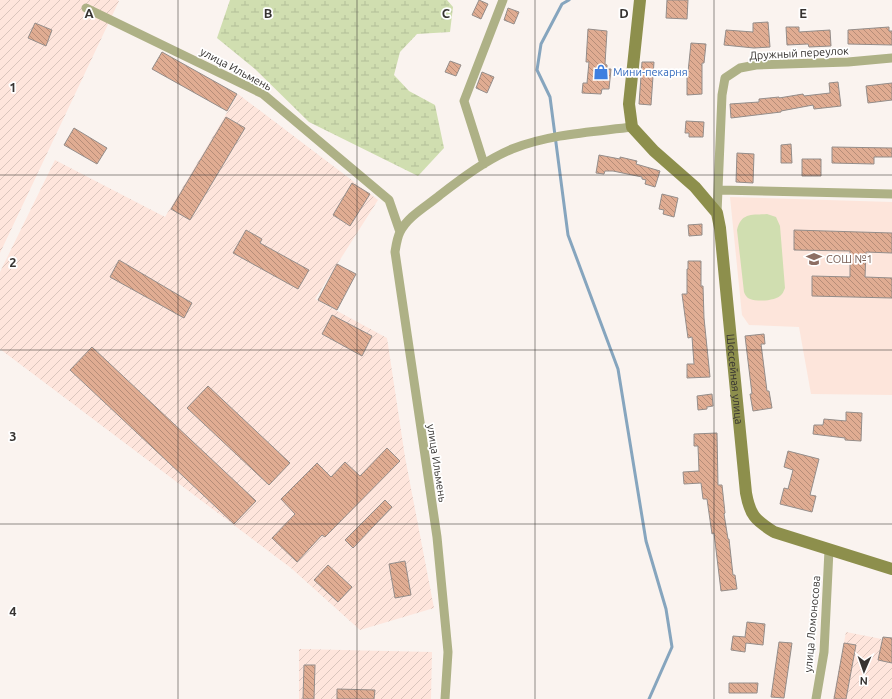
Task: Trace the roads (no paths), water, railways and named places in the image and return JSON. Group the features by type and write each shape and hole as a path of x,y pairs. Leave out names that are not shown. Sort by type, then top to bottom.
{"street":[{"path":"484,164 464,101 503,0"},
{"path":"640,0 628,104 632,127 654,151 695,187 717,213"},
{"name":"улица Ильмень","path":"86,8 263,94 389,200 400,232"},
{"name":"Дружный переулок","path":"717,213 722,95 725,78 740,68 756,65 848,62 892,58"},
{"name":"улица Ильмень","path":"445,699 448,652 436,537 394,252 400,232 410,219 449,189 484,164 511,150 539,141 570,134 632,127"},
{"path":"719,190 892,194"},
{"name":"Шоссейная улица","path":"717,213 720,228 746,493 749,508 760,524 774,532 892,569"},
{"name":"улица Ломоносова","path":"816,699 824,652 829,550"}],"waterway":[{"path":"569,0 562,4 541,44 537,70 550,97 568,235 618,369 646,541 666,609 672,647 649,699"}],"place":[{"name":"Мини-пекарня","path":"601,72"},
{"name":"СОШ №1","path":"814,259"}]}
